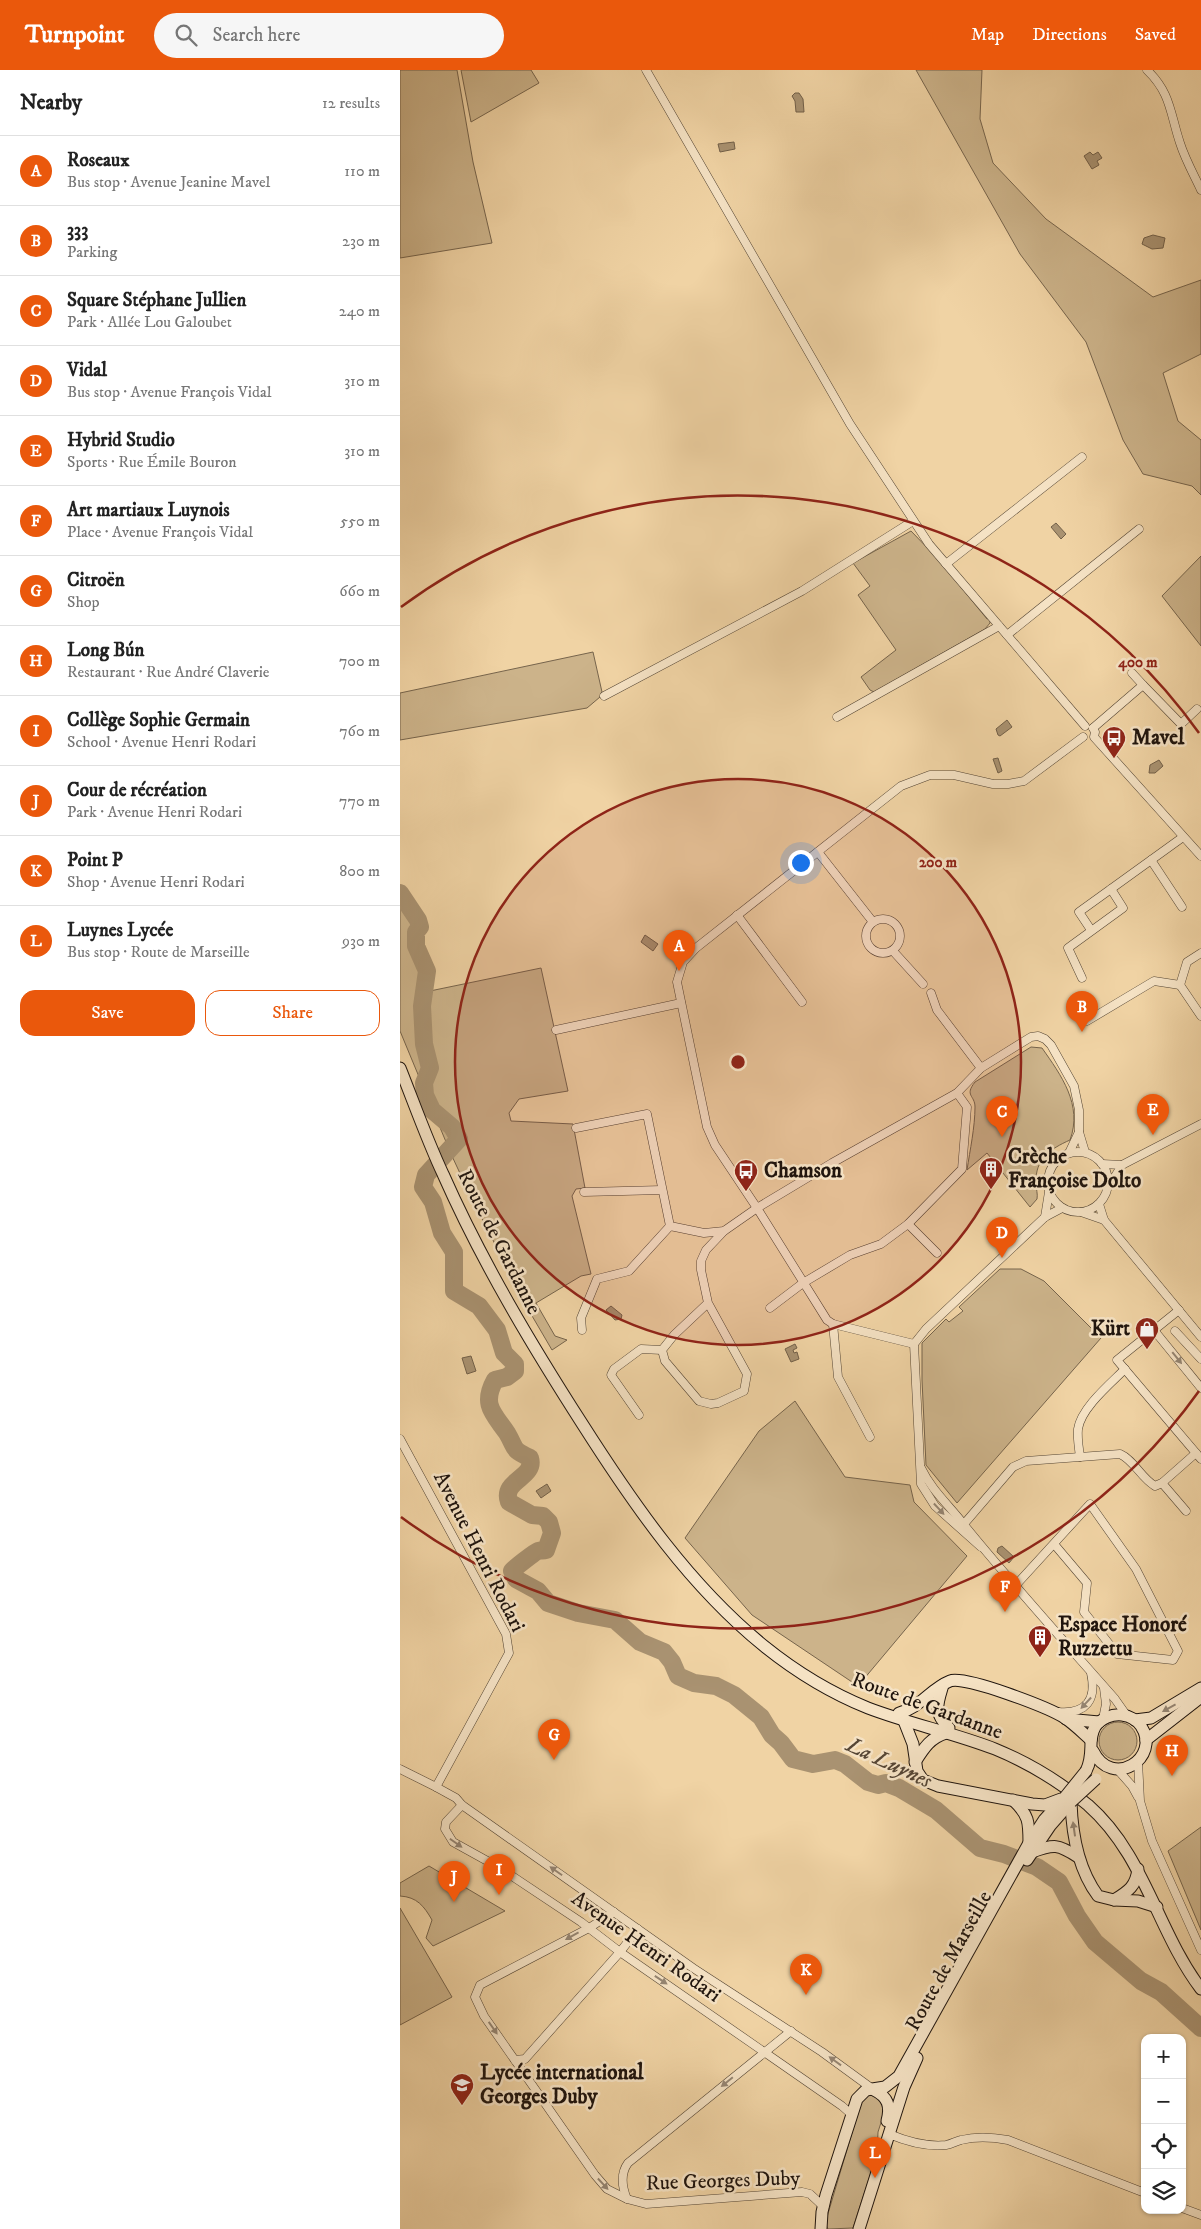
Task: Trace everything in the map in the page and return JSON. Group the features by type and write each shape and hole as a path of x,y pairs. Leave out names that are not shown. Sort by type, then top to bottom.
{"main road":[{"name":"Route de Gardanne","path":"400,1068 443,1175 506,1299 538,1355 582,1424 646,1511 709,1586 742,1620 787,1657 824,1681 901,1717 998,1744 1061,1776 1094,1803 1121,1832 1144,1866 1189,1962 1201,1979"},
{"path":"1114,1769 1096,1779 1068,1800 1045,1805 938,1786 923,1780 917,1771 912,1739 901,1717 943,1685 952,1680 963,1680 1054,1712 1066,1719 1092,1746 1100,1762 1114,1769 1125,1769 1138,1761 1144,1751 1146,1740 1144,1733 1131,1718"},
{"path":"915,1762 926,1745 936,1736 947,1731 939,1718 937,1708 943,1685"},
{"path":"1066,1719 1101,1720 1119,1714 1131,1718 1151,1718 1201,1688"},
{"path":"1146,1740 1201,1697"},
{"path":"1101,1720 1095,1727 1091,1762 1068,1800 1078,1856 1087,1881 1098,1896 1114,1900 1138,1901 1157,1907"},
{"name":"Route de Gardanne","path":"947,1731 1034,1767 1057,1781 1091,1807 1116,1836 1138,1869 1184,1963 1201,1989"},
{"path":"1013,1800 1025,1811 1029,1824 1029,1848 1050,1845 1062,1846 1078,1856"},
{"name":"Route de Marseille","path":"859,2229 904,2088 918,2055 1044,1820 1068,1800"},
{"path":"1114,1900 1131,1890 1137,1880 1138,1869"},
{"name":"Route de Marseille","path":"821,2229 824,2207 851,2114 861,2093 866,2090 874,2090 890,2085 899,2076 1013,1878"},
{"name":"Route de Marseille","path":"874,2090 883,2094 890,2107 883,2135 884,2151"}],"street":[{"path":"646,70 850,424 929,544 998,626 1095,732 1094,736 1201,856"},
{"path":"1146,70 1157,80 1167,95 1180,146 1201,190"},
{"path":"946,564 1082,458"},
{"path":"604,696 802,591 914,520"},
{"path":"1007,635 1139,529"},
{"path":"837,717 998,626"},
{"path":"1132,673 1181,724 1197,709"},
{"path":"1094,736 1088,740 1083,737 1081,732 1143,685"},
{"path":"914,1344 833,1324 820,1312 757,1208 715,1145 707,1127 677,982 683,962 696,948 901,786 930,775 954,776 992,784 1024,781 1083,737"},
{"path":"1091,930 1079,912 1183,837"},
{"path":"818,852 873,922"},
{"path":"1151,860 1182,907"},
{"path":"1082,978 1068,948 1122,908 1111,889"},
{"path":"737,915 802,1002"},
{"path":"887,919 898,926 900,940 893,950 880,954 869,947 866,935 873,922 887,919"},
{"path":"893,950 923,984"},
{"path":"1180,985 1186,962 1201,953"},
{"path":"1087,1021 1154,981 1180,985 1201,1016"},
{"path":"931,993 936,1010 981,1068"},
{"path":"556,1030 681,1003"},
{"path":"662,1350 665,1361 698,1401 711,1404 718,1403 744,1391 746,1374 708,1303 701,1270 701,1261 706,1250 724,1231 757,1208 957,1092 981,1068 1031,1037 1038,1036 1045,1039 1051,1045 1074,1086 1079,1110 1079,1132 1085,1152"},
{"path":"770,1308 803,1282 850,1255 881,1244 908,1224 962,1169 967,1107 957,1092"},
{"path":"576,1128 647,1114 670,1226"},
{"path":"1081,1212 1090,1210 1099,1204 1122,1165 1201,1124"},
{"path":"1069,1153 1079,1132"},
{"path":"1045,1217 1050,1170 1056,1161 1069,1153 1085,1152 1095,1156 1102,1164 1108,1179 1108,1187"},
{"path":"1102,1164 1122,1165"},
{"path":"584,1192 662,1190"},
{"path":"1049,1191 1062,1208 1104,1220"},
{"path":"1099,1204 1104,1220 1201,1337"},
{"path":"981,1547 949,1520 930,1499 921,1484 914,1344 926,1329 1045,1217 1062,1208"},
{"path":"908,1224 937,1253"},
{"path":"670,1226 704,1233 724,1231"},
{"path":"582,1330 581,1318 597,1279 629,1271 670,1226"},
{"path":"662,1350 674,1335 708,1303"},
{"path":"964,1524 1014,1467 1026,1461 1120,1454 1126,1456 1148,1482 1155,1486 1199,1456 1117,1360 1178,1310"},
{"path":"833,1324 838,1378 870,1437"},
{"path":"1153,1329 1201,1388"},
{"path":"1175,1331 1201,1359"},
{"path":"639,1415 611,1375 614,1369 641,1349 662,1350"},
{"path":"1080,1457 1078,1428 1082,1418 1094,1402 1125,1369"},
{"name":"Avenue Henri Rodari","path":"400,1439 506,1634 509,1653 436,1786"},
{"path":"920,1467 941,1499 964,1524 981,1547 1131,1718"},
{"path":"1162,1483 1186,1511"},
{"path":"1015,1586 1090,1504 1136,1569 1178,1651 1173,1660 1117,1654 1084,1612 1087,1583 1054,1544"},
{"path":"1054,1712 1071,1713 1082,1709 1089,1702 1094,1686 1091,1672"},
{"path":"1101,1720 1106,1694 1102,1684"},
{"path":"1138,1761 1140,1801"},
{"name":"Avenue Henri Rodari","path":"400,1769 456,1798 462,1805 693,1968 791,2031 874,2090"},
{"path":"1114,1769 1132,1786 1140,1801 1152,1841 1201,1950"},
{"name":"Avenue Henri Rodari","path":"462,1805 446,1822 445,1829 453,1842 500,1868 589,1928 620,1952 765,2051 851,2114"},
{"path":"614,1912 589,1928 480,1985 475,1997 479,2007 595,2175 607,2189 627,2199"},
{"path":"515,2060 525,2059 620,1952 638,1929"},
{"name":"Rue Georges Duby","path":"791,2031 628,2164 624,2170 622,2180 627,2199 646,2204 802,2192 810,2194 824,2207"},
{"path":"889,2134 915,2143 933,2145 949,2144 976,2138 992,2137 1008,2140 1141,2191"},
{"path":"1186,2209 1201,2215"}],"shaded area":[{"path":"400,70 457,70 473,162 492,243 400,258"},
{"path":"461,70 531,70 539,83 471,122"},
{"path":"916,70 982,70 980,119 993,163 1046,219 1153,297 1201,280 1201,354 1163,373 1178,421 1201,440 1201,495 1192,486 1143,474 1123,440 1086,342 1020,254"},
{"path":"795,93 799,93 803,99 804,112 796,112 795,101 792,96"},
{"path":"734,142 735,149 720,152 718,144"},
{"path":"1090,152 1093,155 1098,152 1102,158 1097,161 1099,165 1092,169 1084,156"},
{"path":"1153,235 1165,238 1163,248 1152,249 1142,244 1144,238"},
{"path":"1056,523 1066,534 1061,539 1051,527"},
{"path":"911,531 938,559 987,619 990,618 990,623 985,629 874,692 870,690 861,677 896,650 858,595 870,586 853,563"},
{"path":"1201,556 1201,646 1162,596"},
{"path":"593,652 602,692 600,697 587,708 400,740 400,693"},
{"path":"1007,720 1012,727 1000,736 998,735 996,729"},
{"path":"998,758 1002,771 998,773 993,759"},
{"path":"1159,760 1163,766 1155,773 1149,773 1150,765"},
{"path":"400,899 416,924 414,936 419,932 419,950 428,967 425,992 541,968 568,1091 519,1099 509,1113 511,1121 573,1124 585,1188 576,1189 572,1196 591,1274 581,1276 536,1303 555,1336 567,1340 552,1350 528,1309 472,1199 451,1154 400,1031"},
{"path":"645,935 658,944 653,951 641,942"},
{"path":"1031,1047 1042,1048 1063,1080 1072,1103 1074,1115 1070,1140 1050,1151 1038,1167 1036,1175 1037,1199 1030,1207 987,1153 967,1170 975,1115 975,1103 970,1090 975,1082"},
{"path":"1000,1269 1021,1269 1044,1281 1101,1338 957,1503 926,1465 922,1343 946,1319 949,1322 963,1311 959,1307"},
{"path":"611,1306 622,1315 621,1319 615,1320 606,1310"},
{"path":"795,1344 797,1348 793,1350 794,1353 797,1352 799,1359 791,1362 785,1349"},
{"path":"471,1356 476,1371 467,1374 462,1358"},
{"path":"795,1401 845,1477 910,1485 914,1502 967,1556 858,1686 752,1615 685,1538 759,1431"},
{"path":"547,1484 551,1491 541,1498 536,1491"},
{"path":"1002,1546 1014,1557 1009,1563 997,1552 998,1548"},
{"path":"1118,1722 1131,1728 1137,1741 1131,1754 1118,1760 1105,1754 1099,1741 1105,1728"},
{"path":"1201,1827 1201,1930 1168,1851"},
{"path":"429,1866 505,1911 433,1946 426,1938 432,1920 429,1915 415,1900 400,1896 400,1883"},
{"path":"400,1908 452,1997 400,2025"},
{"path":"871,2095 881,2100 884,2113 878,2132 877,2154 853,2228 828,2229 826,2225 827,2217 862,2099"}],"waterway":[{"name":"La Luynes","path":"400,893 418,920 420,927 416,932 416,946 427,971 422,1006 424,1044 430,1068 424,1083 425,1095 432,1110 452,1127 459,1139 426,1175 423,1187 433,1202 442,1233 454,1252 454,1291 479,1306 497,1330 504,1353 515,1364 515,1371 507,1377 495,1380 489,1396 491,1409 515,1448 530,1458 528,1470 510,1489 508,1495 509,1502 532,1515 543,1516 549,1522 552,1533 546,1550 536,1552 512,1571 516,1579 538,1591 548,1603 578,1613 615,1620 640,1642 664,1652 672,1662 678,1676 694,1683 716,1686 734,1695 761,1717 772,1735 781,1743 793,1759 813,1764 835,1760 845,1764 868,1782 878,1785 886,1783 899,1788 936,1810 980,1848 1004,1854 1037,1867 1059,1882 1077,1916 1095,1942 1141,1981 1161,1992 1201,2028"}],"place":[{"name":"Mavel","path":"1114,759"},
{"name":"Roseaux","path":"679,971"},
{"name":"333","path":"1082,1032"},
{"name":"Hybrid Studio","path":"1153,1135"},
{"name":"Square Stéphane Jullien","path":"1002,1137"},
{"name":"Crèche Françoise Dolto","path":"991,1190"},
{"name":"Chamson","path":"746,1192"},
{"name":"Vidal","path":"1002,1258"},
{"name":"Kürt","path":"1147,1350"},
{"name":"Art martiaux Luynois","path":"1005,1612"},
{"name":"Espace Honoré Ruzzettu","path":"1040,1658"},
{"name":"Citroën","path":"554,1760"},
{"name":"Long Bún","path":"1172,1776"},
{"name":"Collège Sophie Germain","path":"499,1895"},
{"name":"Cour de récréation","path":"454,1902"},
{"name":"Point P","path":"806,1995"},
{"name":"Lycée international Georges Duby","path":"462,2106"},
{"name":"Luynes Lycée","path":"875,2178"}]}
